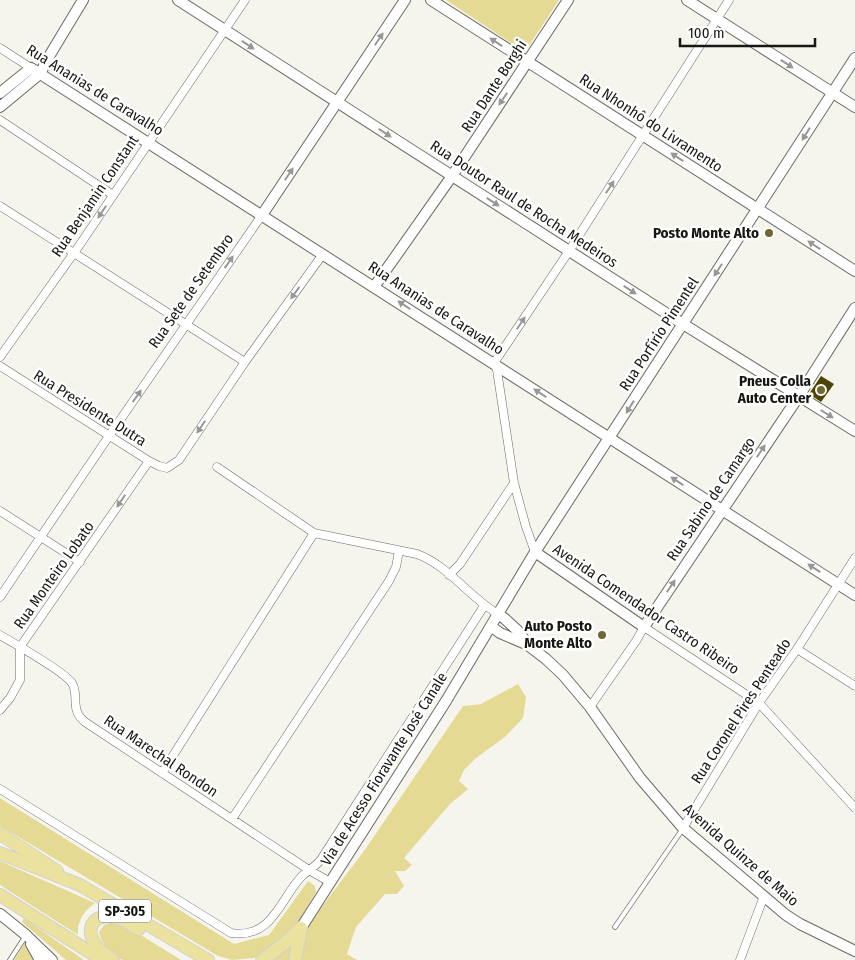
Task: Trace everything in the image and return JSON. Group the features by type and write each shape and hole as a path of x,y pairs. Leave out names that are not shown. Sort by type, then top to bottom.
{"main road":[{"path":"0,834 80,886"},
{"name":"SP-305","path":"0,853 80,886 208,960"},
{"path":"0,895 102,960"},
{"path":"113,960 105,955 94,941 91,927 93,921 97,918 105,916 116,918 144,932 170,937"},
{"path":"262,960 301,928"},
{"path":"295,960 301,928"}],"street":[{"path":"0,108 45,62 83,0"},
{"name":"Rua Doutor Raul de Rocha Medeiros","path":"178,0 683,324 855,431"},
{"name":"Rua Benjamin Constant","path":"0,357 74,252 245,0"},
{"name":"Rua Sete de Setembro","path":"0,597 262,215 405,0"},
{"name":"Rua Nhonhô do Livramento","path":"431,0 855,272"},
{"name":"Rua Dante Borghi","path":"374,287 452,176 568,0"},
{"path":"687,0 855,107"},
{"path":"494,363 569,250 729,0"},
{"name":"Rua Ananias de Caravalho","path":"0,48 855,595"},
{"name":"Rua Porfírio Pimentel","path":"492,627 535,552 611,438 855,58"},
{"path":"0,93 36,70"},
{"path":"0,120 113,195"},
{"path":"0,206 246,362 323,254"},
{"name":"Rua Sabino de Camargo","path":"590,706 799,396 855,308"},
{"name":"Rua Presidente Dutra","path":"0,366 149,461 167,468 179,460 246,362"},
{"name":"Avenida Comendador Castro Ribeiro","path":"494,363 497,370 514,483 535,552 644,627 760,703 855,808"},
{"name":"Rua Monteiro Lobato","path":"0,710 10,698 20,680 20,647 149,461"},
{"path":"217,467 314,533 400,550 425,557 438,565 484,606 498,614 518,631 529,646"},
{"path":"450,575 460,564 514,483"},
{"path":"0,511 80,562"},
{"path":"162,773 314,533"},
{"path":"232,819 389,581 396,567 400,550"},
{"name":"Rua Coronel Pires Penteado","path":"683,828 760,703 797,650 855,558"},
{"path":"0,788 231,933 256,931 269,922 302,876 317,866 484,606"},
{"path":"492,627 500,633 529,646"},
{"name":"Via de Acesso Fioravante José Canale","path":"301,928 492,627"},
{"name":"Rua Marechal Rondon","path":"0,635 68,679 75,691 75,709 82,720 330,882"},
{"name":"Avenida Quinze de Maio","path":"529,646 563,675 590,706 640,778 683,828 800,924 855,951"},
{"path":"797,650 855,686"},
{"path":"740,960 764,896"},
{"path":"0,914 26,934 52,960"},
{"path":"26,934 40,960"}],"lane":[{"name":"Rua Coronel Pires Penteado","path":"615,927 683,828"},
{"path":"10,960 26,934"}],"shaded area":[{"path":"446,0 559,0 525,52"},
{"path":"518,684 526,697 523,718 505,737 476,758 464,770 459,781 468,789 450,804 404,858 412,865 405,871 395,871 404,886 397,894 385,894 356,927 347,954 357,960 299,960 304,934 311,921 364,851 463,706 481,704"},
{"path":"0,798 234,944 269,935 308,881 315,886 316,892 296,926 279,943 254,958 232,960 218,956 0,826"},
{"path":"0,861 95,903 82,917 78,935 0,885"},
{"path":"24,918 84,960 66,960 22,922"},
{"path":"114,922 128,927 181,960 120,959 111,953 99,932 104,925"},
{"path":"26,941 36,960 14,960"},
{"path":"292,943 289,960 270,960 280,955"}],"building":[{"name":"Pneus Colla Auto Center","path":"821,376 834,384 821,402 809,394"}],"place":[{"name":"Posto Monte Alto","path":"769,233"},
{"name":"Pneus Colla Auto Center","path":"821,390"},
{"name":"Auto Posto Monte Alto","path":"602,635"}]}
